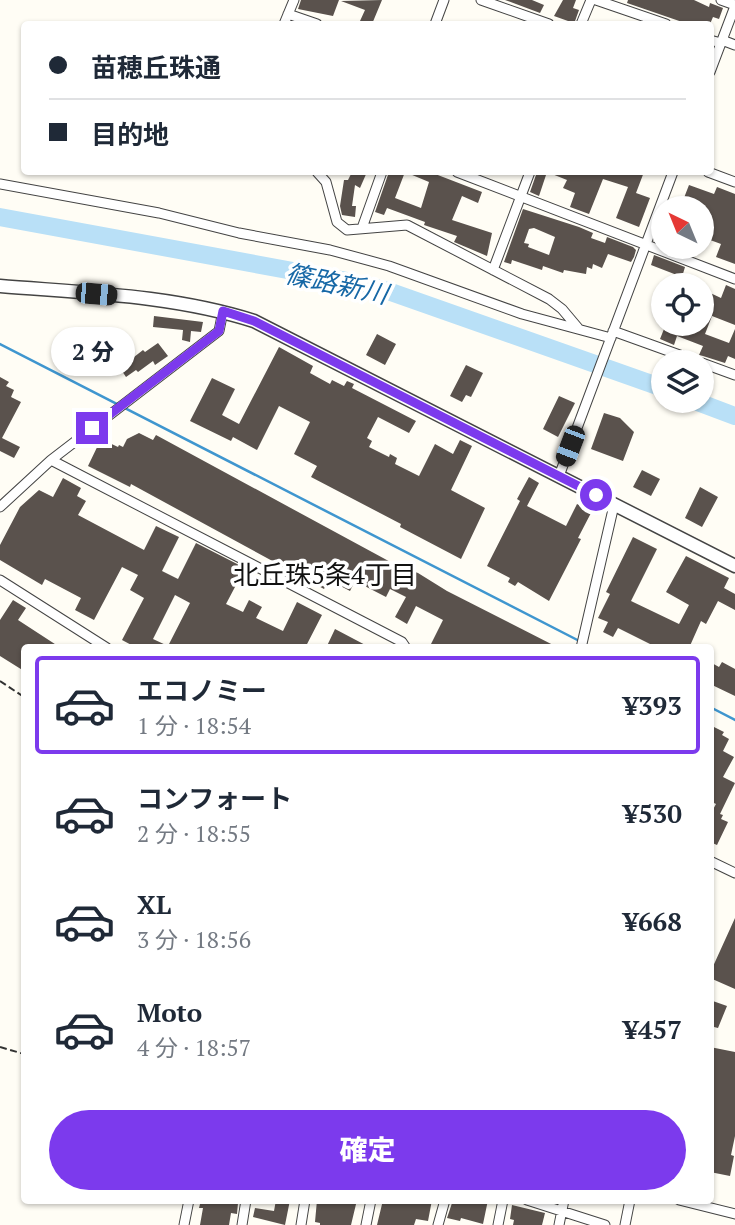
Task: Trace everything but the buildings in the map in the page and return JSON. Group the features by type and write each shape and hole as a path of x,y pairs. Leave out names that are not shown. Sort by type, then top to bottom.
{"street":[{"path":"286,21 294,0"},
{"path":"436,21 444,0"},
{"path":"481,0 540,21"},
{"path":"583,21 593,0 658,21"},
{"path":"714,62 735,6 722,0"},
{"path":"288,14 308,21"},
{"path":"714,41 735,45"},
{"path":"714,174 735,182"},
{"path":"320,175 326,182 337,222 346,230 407,225 549,299 562,309 578,328"},
{"path":"362,228 381,175"},
{"path":"465,175 735,279"},
{"path":"493,270 529,175"},
{"path":"559,476 672,175"},
{"path":"0,184 330,250 389,267 522,314 654,350"},
{"path":"0,286 167,300 223,311 254,321 735,566"},
{"path":"0,507 51,460 219,331 223,311"},
{"path":"714,368 735,375"},
{"path":"51,460 403,644"},
{"path":"582,644 614,505"},
{"path":"0,580 101,644"},
{"path":"714,862 735,873"},
{"path":"184,1225 188,1204"},
{"path":"242,1225 245,1204"},
{"path":"301,1225 304,1204"},
{"path":"366,1225 370,1204"},
{"path":"438,1225 444,1204"},
{"path":"498,1225 502,1204"},
{"path":"539,1204 605,1225"},
{"path":"559,1225 563,1204"},
{"path":"625,1225 629,1204"},
{"path":"695,1204 735,1214"}],"path":[{"path":"0,681 21,695"},
{"path":"0,1047 21,1053"}],"waterway":[{"name":"篠路新川","path":"0,217 342,280 388,291 651,384"},
{"path":"0,344 585,644"},
{"name":"篠路新川","path":"714,408 735,416"},
{"path":"714,709 735,720"}],"district":[{"name":"北丘珠5条4丁目","path":"325,574"}],"route":[{"path":"92,428 219,331 223,311 254,321 596,495"}]}
